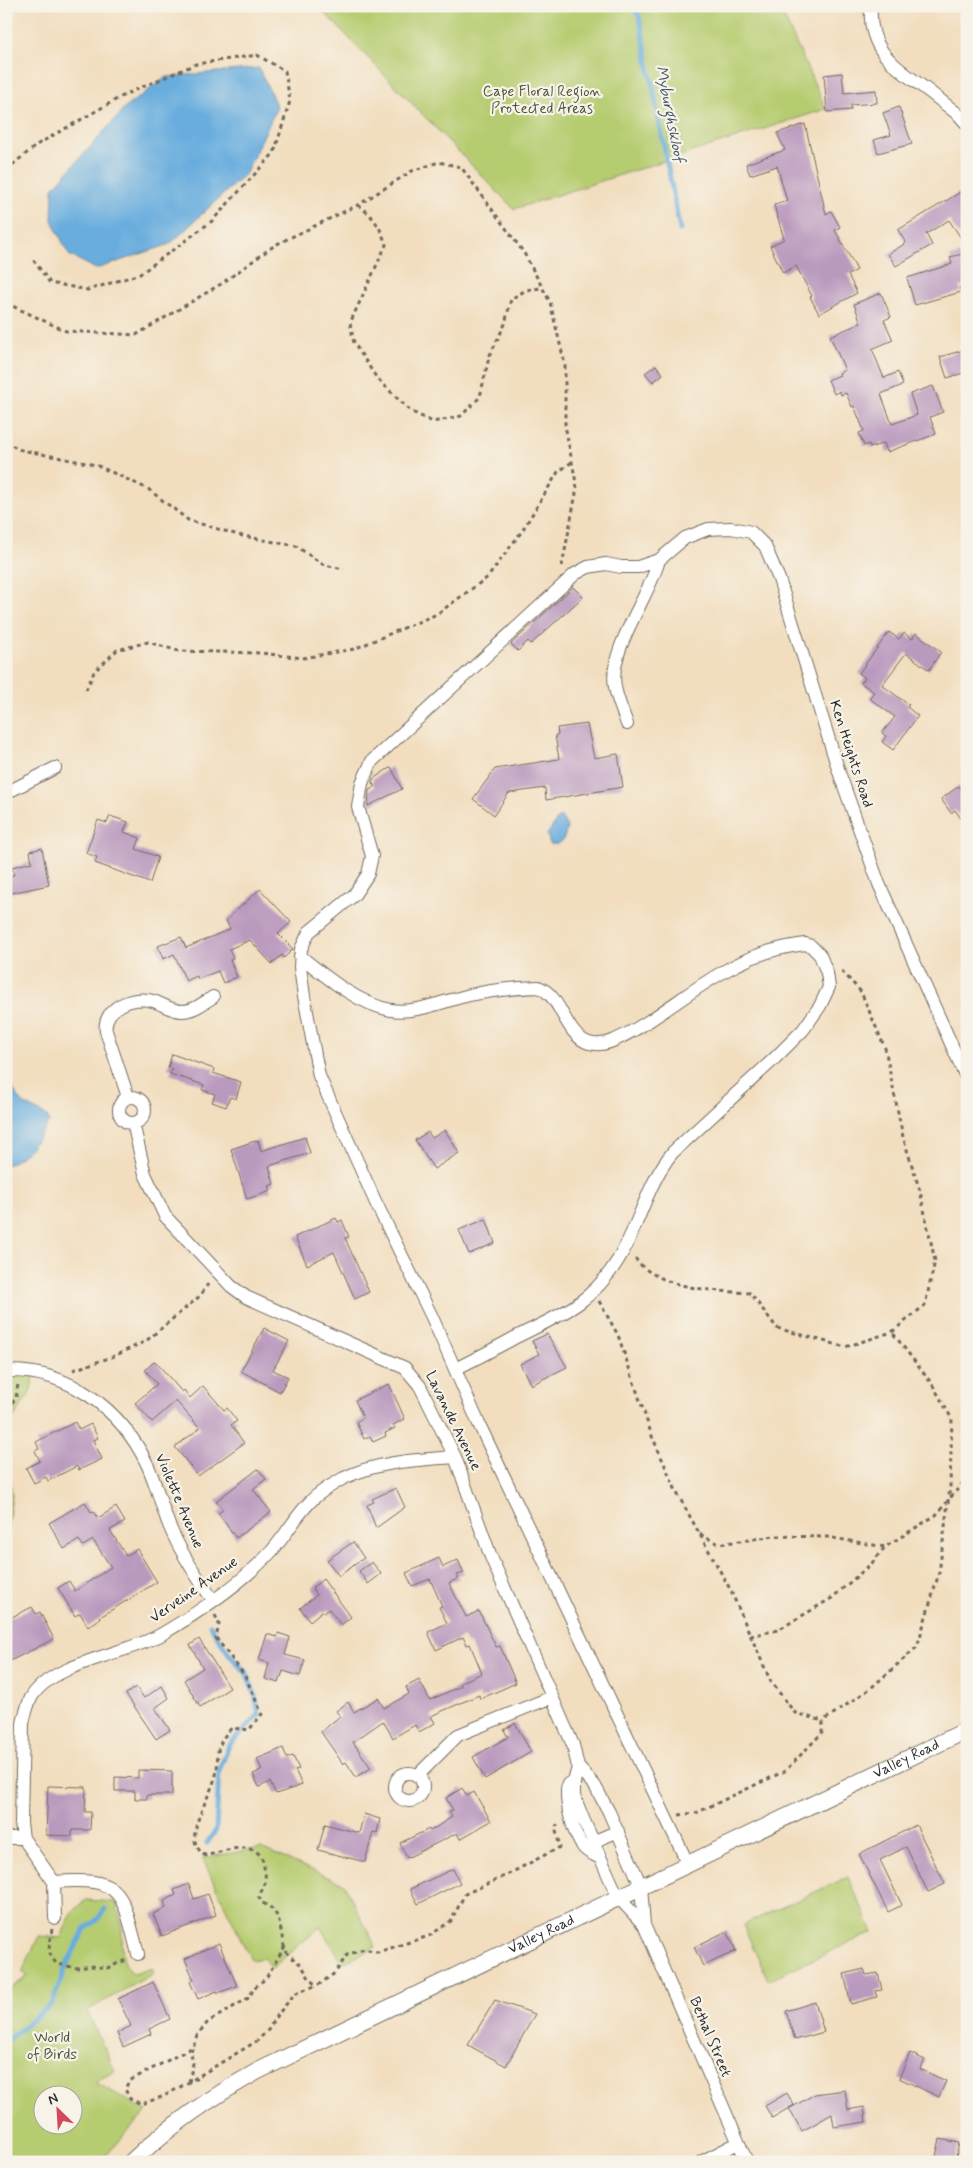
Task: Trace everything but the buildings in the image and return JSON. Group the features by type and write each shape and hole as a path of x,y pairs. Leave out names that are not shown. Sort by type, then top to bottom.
{"street":[{"path":"871,6 873,33 883,54 897,69 959,115 967,124"},
{"name":"Ken Heights Road","path":"659,560 685,538 708,529 741,529 751,532 765,546 779,579 840,775 876,877 891,914 967,1079"},
{"path":"659,560 638,567 621,567 606,564 588,567 574,574 372,761 362,782 358,807 372,856 372,864 362,885 354,895 309,932 304,940 300,956 304,996 323,1085 376,1203 432,1317 688,1864"},
{"path":"627,724 615,686 616,662 620,646 655,575 659,560"},
{"path":"6,793 55,768"},
{"path":"300,956 356,996 377,1006 392,1010 412,1010 472,994 538,987 547,992 578,1036 588,1043 596,1044 614,1041 708,980 748,959 794,945 805,944 815,949 828,974 829,987 820,1006 803,1030 673,1152 662,1165 626,1245 617,1261 594,1292 565,1313 455,1369"},
{"path":"128,1097 106,1031 105,1025 108,1015 121,1006 140,1000 154,1001 170,1009 185,1011 198,1007 213,997"},
{"path":"128,1097 137,1097 145,1107 141,1119 133,1123 123,1120 119,1115 120,1104 128,1097"},
{"name":"Lavande Avenue","path":"133,1123 145,1174 165,1216 231,1286 246,1297 405,1368 420,1386 455,1457 490,1557 573,1745 578,1767 574,1782 574,1796 618,1897"},
{"name":"Violette Avenue","path":"13,1371 53,1376 104,1405 123,1425 146,1462 168,1524 184,1556 213,1600"},
{"name":"Verveine Avenue","path":"23,1838 21,1810 23,1723 32,1696 42,1686 64,1671 160,1635 213,1600 279,1544 309,1502 322,1491 356,1473 377,1467 409,1461 455,1457"},
{"path":"417,1776 458,1735 552,1697"},
{"name":"Valley Road","path":"131,2162 161,2134 195,2108 258,2070 967,1730"},
{"path":"578,1767 567,1786 568,1810 583,1847 600,1858"},
{"name":"Lavande Avenue","path":"578,1767 595,1786 618,1831 641,1886"},
{"path":"593,1842 618,1831"},
{"path":"6,1838 23,1838 54,1882 55,1918"},
{"path":"54,1882 97,1881 108,1885 116,1892 126,1909 138,1954"},
{"name":"Bethal Street","path":"641,1886 644,1925 746,2162"},
{"name":"Bethal Street","path":"618,1897 644,1925"},
{"path":"701,2162 738,2143"}],"path":[{"path":"6,170 38,144 126,94 196,64 257,55 285,71 290,102 274,153 212,221 140,274 88,290 50,283 32,258"},
{"path":"6,303 66,331 136,335 221,284 275,245 358,205 412,171 439,162 461,167 524,253 550,302 565,365 565,426 577,488 561,574 564,584"},
{"path":"358,205 373,216 381,227 386,245 350,322 354,343 376,377 410,411 433,422 460,416 480,397 489,357 505,324 511,300 526,290 542,288"},
{"path":"6,440 17,449 96,465 148,488 188,520 238,535 296,546 324,565 344,569"},
{"path":"86,690 94,672 117,650 148,642 179,651 261,653 303,658 354,649 437,614 488,577 522,531 558,472 572,462"},
{"path":"626,1245 643,1269 674,1284 750,1292 777,1328 845,1347 892,1332 925,1305 935,1261 920,1191 903,1137 885,1048 861,992 838,967"},
{"path":"53,1376 78,1370 146,1341 200,1296 208,1284"},
{"path":"594,1292 618,1335 652,1436 677,1493 730,1589 771,1682 795,1713 823,1721"},
{"path":"823,1721 871,1688 917,1647 939,1573 948,1499 952,1419 932,1384 892,1332"},
{"path":"6,1409 16,1398 13,1371"},
{"path":"750,1636 778,1630 832,1598 872,1563 885,1547 936,1515 967,1478"},
{"path":"699,1534 719,1544 775,1536 827,1537 885,1547"},
{"path":"219,1631 216,1638 245,1676 262,1714 248,1730 232,1728 227,1732 219,1749 216,1776 195,1830 195,1842 200,1852 206,1856 247,1848 256,1849 264,1860 265,1874 265,1883 259,1897 262,1903 267,1904 276,1913 288,1954 302,1966 306,1975 316,1985"},
{"path":"666,1818 696,1813 785,1771 822,1733 823,1721"},
{"path":"192,2047 129,2081 125,2089 130,2099 142,2104 164,2096 257,2041 269,2029 274,2019 293,1996 335,1973 347,1955 364,1948 378,1952 429,1936 450,1922 465,1894 505,1876 560,1847 556,1827 568,1810"},
{"path":"55,1918 49,1949 51,1957 57,1964 77,1968 107,1968 138,1954"},
{"path":"189,2082 193,2063 192,2047 197,2034 208,2022 250,1997 253,1989 266,1978 285,1946"}],"green space":[{"name":"Cape Floral Region Protected Areas","path":"318,6 779,6 826,109 514,209"},
{"path":"6,1371 35,1372 30,1393 13,1418 6,1443"},
{"path":"6,1452 12,1495 6,1540"},
{"path":"261,1848 344,1884 376,1947 343,1963 320,1927 272,1968 263,1958 251,1960 202,1858"},
{"path":"848,1877 873,1932 768,1980 743,1925"},
{"name":"World of Birds","path":"86,1900 116,1902 126,1966 134,1974 152,1968 154,1973 87,2011 115,2071 95,2082 147,2111 100,2162 6,2162 6,1992 28,1976 22,1972 39,1936 61,1938 70,1917"}],"water":[{"path":"259,68 277,107 246,173 170,244 96,269 69,255 52,220 53,188 127,106 166,77"},
{"path":"558,818 562,818 567,827 565,834 563,840 558,844 550,844 547,835"},
{"path":"6,1086 11,1086 22,1103 47,1116 49,1122 26,1153 6,1165"}],"waterway":[{"name":"Myburghskloof","path":"630,6 639,15 680,230"},
{"path":"207,1843 216,1830 219,1771 229,1745 259,1715 255,1695 247,1674 229,1654 210,1625"},
{"path":"6,2041 52,2004 66,1966 85,1929 98,1919 105,1909"}]}
